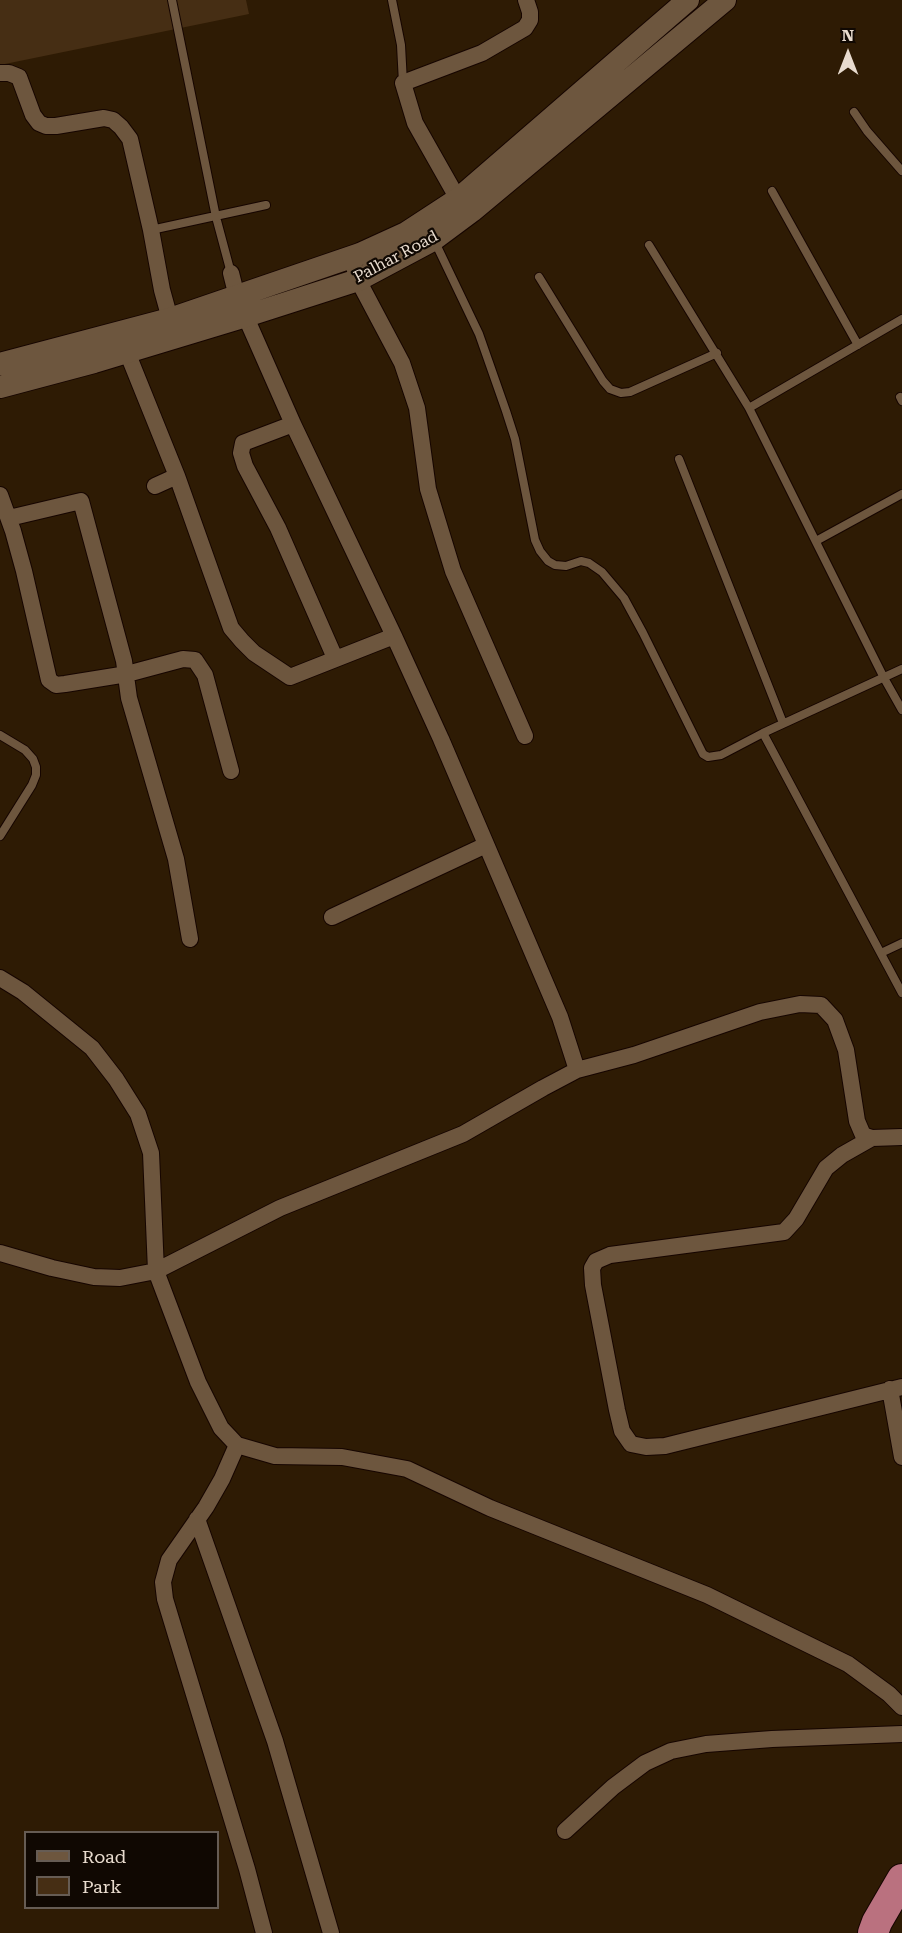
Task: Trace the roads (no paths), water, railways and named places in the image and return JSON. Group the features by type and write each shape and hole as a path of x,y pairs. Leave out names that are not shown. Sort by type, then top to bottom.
{"highway":[{"path":"873,1933 902,1879"}],"main road":[{"name":"Palhar Road","path":"5,386 127,352 241,307 465,205 725,0"},
{"name":"Palhar Road","path":"0,362 170,320 241,307 358,280 434,240 465,205 679,3"}],"street":[{"path":"465,205 416,123 404,83 482,53 525,28 530,20 526,0"},
{"path":"0,74 9,73 18,77 33,115 39,123 56,126 104,118 113,120 130,139 170,320"},
{"path":"351,257 358,280 402,363 417,408 428,489 453,571 525,736"},
{"path":"231,273 241,307 293,424 441,739 560,1017 577,1070"},
{"path":"127,352 177,476 231,628 242,641 254,653 290,677 394,636"},
{"path":"0,362 5,386"},
{"path":"293,424 243,443 241,453 245,466 278,528 335,658"},
{"path":"155,486 177,476"},
{"path":"0,495 24,571 49,680 56,685 127,674 183,659 195,660 205,675 231,771"},
{"path":"9,518 81,501 127,674 129,698 176,860 190,939"},
{"path":"332,917 486,844"},
{"path":"0,978 24,992 92,1048 116,1079 138,1114 151,1153 156,1271 198,1382 220,1428 237,1445 275,1456 342,1457 407,1469 490,1508 717,1600 848,1664 889,1694 902,1707"},
{"path":"0,1253 94,1277 120,1278 156,1271 280,1208 463,1134 577,1070 634,1055 760,1012 800,1004 821,1005 835,1020 846,1050 857,1121 863,1135 872,1138 902,1137"},
{"path":"872,1138 842,1155 826,1168 796,1219 784,1232 610,1256 596,1261 592,1268 593,1285 622,1431 631,1444 646,1447 665,1446 896,1388 902,1457"},
{"path":"237,1445 206,1507 169,1560 163,1582 165,1599 247,1869 264,1933"},
{"path":"197,1519 275,1741 331,1933"},
{"path":"565,1831 645,1763 671,1751 706,1744 772,1739 902,1734"}],"lane":[{"path":"172,0 216,217 231,273"},
{"path":"392,0 401,45 404,83"},
{"path":"854,112 867,131 902,171"},
{"path":"772,191 858,345"},
{"path":"151,230 266,205"},
{"path":"434,240 479,334 506,411 515,439 535,540 540,551 548,561 555,565 566,566 581,561 589,563 602,572 629,607 703,754 708,757 721,755 783,723 902,669"},
{"path":"649,245 749,408 902,710"},
{"path":"539,277 610,389 621,393 630,392 717,353"},
{"path":"749,408 902,319"},
{"path":"679,459 783,723"},
{"path":"816,541 902,494"},
{"path":"763,733 902,993"},
{"path":"0,735 25,750 33,759 36,775 0,836"},
{"path":"881,953 902,943"}]}
